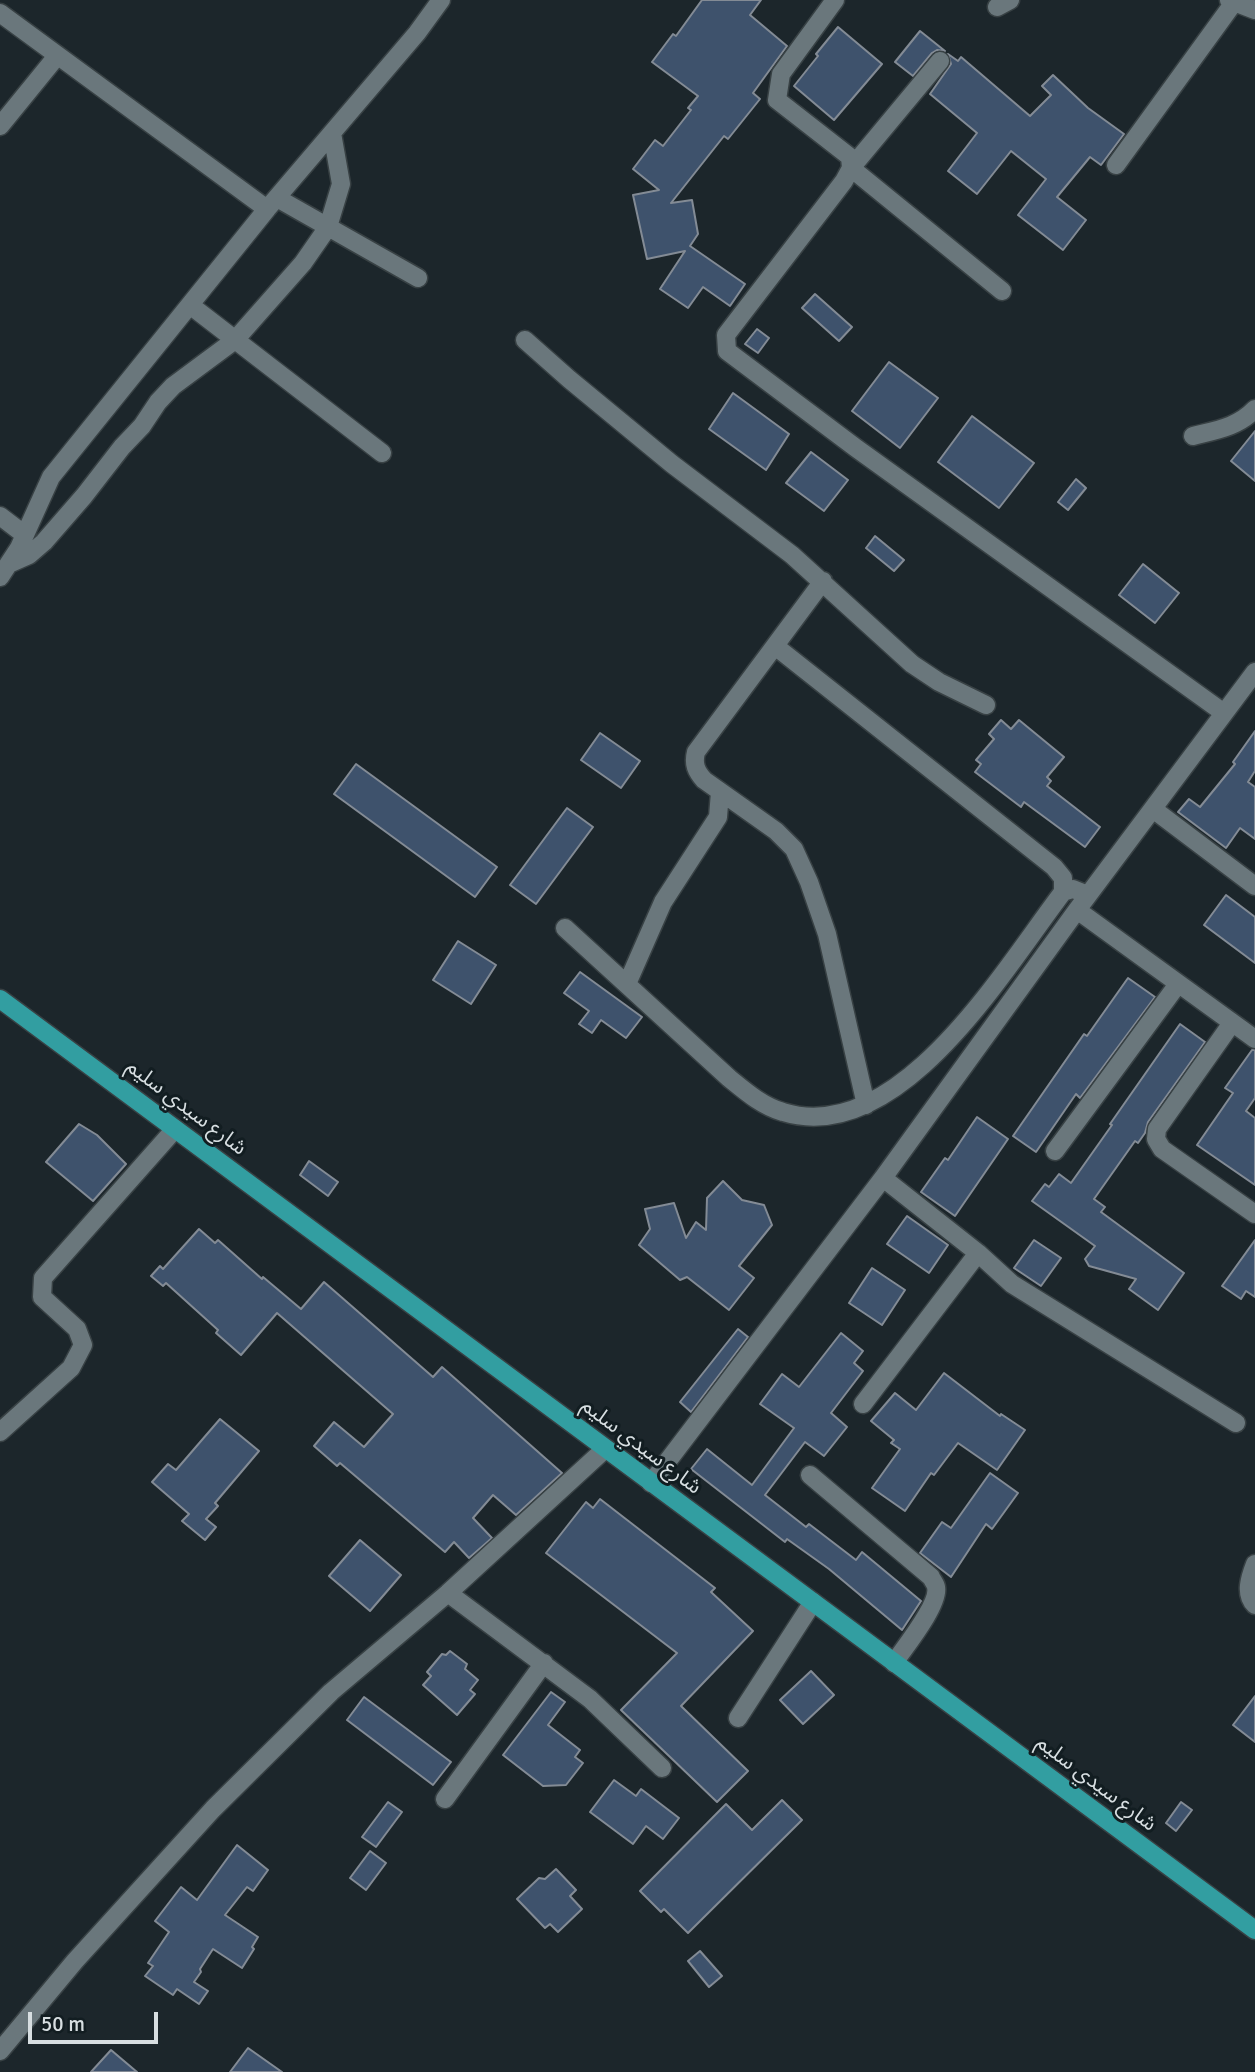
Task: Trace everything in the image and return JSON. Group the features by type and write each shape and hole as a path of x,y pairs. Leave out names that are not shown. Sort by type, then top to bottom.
{"main road":[{"name":"شارع سيدي سليم","path":"0,999 1255,1930"}],"street":[{"path":"5,570 25,535 51,477 272,204 417,33 441,0"},
{"path":"835,0 781,74 777,100 849,158 851,168 1002,290"},
{"path":"1116,164 1232,1 1255,10"},
{"path":"0,13 57,56 272,204 328,228 418,278"},
{"path":"0,126 57,56"},
{"path":"940,61 851,168 844,181 726,335 727,351 856,448 1224,713"},
{"path":"5,570 44,542 173,386 235,340 303,263 328,228 341,184 332,133"},
{"path":"190,305 382,453"},
{"path":"525,340 663,456 792,555 912,664 939,682 986,705"},
{"path":"1193,436 1233,425 1245,419 1255,408"},
{"path":"0,516 25,535"},
{"path":"823,581 695,752 694,759 696,771 704,780 785,839 794,849 827,934 866,1105"},
{"path":"775,646 1054,867 1063,878 1063,892"},
{"path":"651,1483 883,1178 1088,895 1255,672"},
{"path":"626,984 663,902 718,817 720,792"},
{"path":"1153,809 1255,886"},
{"path":"565,928 729,1078 773,1108 797,1115 829,1117 866,1105 890,1091 967,1021 1063,892 1073,889 1088,895"},
{"path":"1077,910 1255,1039"},
{"path":"1055,1152 1178,984"},
{"path":"1233,1023 1157,1129 1156,1139 1162,1149 1255,1214"},
{"path":"0,1432 71,1368 83,1345 77,1329 42,1297 43,1278 176,1129"},
{"path":"883,1178 978,1253 1012,1284 1236,1423"},
{"path":"863,1404 978,1253"},
{"path":"0,2051 75,1961 213,1810 331,1692 447,1593 605,1448"},
{"path":"810,1475 936,1584 937,1590 929,1611 894,1663"},
{"path":"1255,1564 1249,1590 1250,1600 1255,1605"},
{"path":"447,1593 590,1699 662,1768"},
{"path":"738,1718 813,1602"},
{"path":"445,1799 544,1663"}],"building":[{"path":"702,0 761,0 750,15 787,46 753,93 760,99 728,139 724,136 671,203 692,200 698,234 690,246 745,284 730,306 703,287 688,308 660,289 685,251 647,259 633,195 659,190 633,169 655,140 663,146 691,110 688,108 698,96 652,62 673,34 676,36"},
{"path":"838,27 882,64 834,120 794,86"},
{"path":"920,31 945,51 937,50 932,53 913,76 895,62"},
{"path":"948,54 958,61 961,57 1030,116 1051,95 1042,86 1053,75 1088,108 1124,134 1101,165 1090,157 1057,197 1086,220 1063,250 1018,215 1046,179 1011,151 977,194 948,171 977,133 930,94 951,64"},
{"path":"815,294 852,327 839,341 802,308"},
{"path":"757,329 769,338 758,353 745,344"},
{"path":"889,362 938,398 900,448 852,411"},
{"path":"733,393 789,434 766,470 709,429"},
{"path":"972,416 1034,463 999,508 938,462"},
{"path":"1255,431 1255,481 1231,461"},
{"path":"811,452 848,480 824,511 786,483"},
{"path":"1076,479 1086,488 1068,510 1058,502"},
{"path":"875,536 904,560 894,571 866,548"},
{"path":"1143,564 1179,593 1155,623 1119,595"},
{"path":"1001,720 1011,729 1019,720 1064,757 1047,777 1051,781 1047,786 1100,827 1085,847 1024,802 1021,807 975,772 981,764 976,760 994,739 989,734"},
{"path":"1255,731 1255,771 1248,782 1255,787 1255,839 1240,828 1226,848 1178,812 1189,799 1200,807 1235,764 1233,762"},
{"path":"600,733 640,761 621,788 581,760"},
{"path":"356,764 497,867 475,897 334,794"},
{"path":"567,808 593,827 536,904 510,885"},
{"path":"1226,895 1255,917 1255,963 1204,925"},
{"path":"458,941 496,965 471,1004 433,980"},
{"path":"580,972 642,1017 626,1038 601,1020 592,1033 579,1024 589,1011 564,993"},
{"path":"1128,978 1155,997 1080,1098 1076,1094 1036,1152 1013,1136 1084,1034 1087,1036"},
{"path":"1180,1024 1205,1042 1148,1122 1138,1143 1135,1141 1094,1199 1105,1207 1101,1212 1184,1273 1158,1310 1129,1289 1136,1279 1089,1266 1085,1259 1095,1246 1032,1201 1045,1184 1049,1187 1059,1174 1071,1183"},
{"path":"1252,1050 1255,1050 1255,1098 1246,1111 1255,1118 1255,1185 1197,1145 1233,1093 1225,1088"},
{"path":"977,1117 1008,1139 955,1216 921,1192 945,1158 948,1160"},
{"path":"79,1124 97,1135 126,1164 93,1201 46,1162"},
{"path":"309,1161 338,1182 328,1196 300,1175"},
{"path":"723,1181 742,1200 764,1205 772,1225 739,1266 754,1278 729,1310 687,1277 680,1280 639,1245 650,1229 645,1209 674,1203 686,1238 696,1222 706,1230 707,1198"},
{"path":"907,1216 948,1245 929,1273 887,1244"},
{"path":"199,1229 215,1243 218,1240 301,1309 324,1282 433,1377 442,1367 562,1473 516,1515 493,1495 473,1518 492,1538 469,1558 454,1542 445,1552 340,1463 337,1466 314,1446 334,1422 364,1447 393,1414 277,1313 241,1355 216,1333 218,1330 166,1283 163,1286 151,1276 160,1266 163,1269"},
{"path":"1034,1240 1061,1258 1041,1286 1014,1268"},
{"path":"1255,1240 1255,1297 1246,1291 1241,1299 1222,1286"},
{"path":"872,1268 905,1290 882,1325 849,1303"},
{"path":"738,1329 748,1337 691,1412 680,1402"},
{"path":"841,1333 863,1351 854,1363 863,1371 831,1413 847,1427 824,1456 805,1442 765,1495 806,1527 809,1524 856,1560 862,1552 921,1601 902,1630 829,1569 787,1539 785,1542 691,1469 707,1449 752,1485 794,1428 760,1404 782,1374 799,1387"},
{"path":"944,1373 1000,1416 1001,1414 1025,1430 997,1470 958,1443 934,1475 931,1473 905,1511 872,1488 900,1449 891,1443 894,1440 871,1421 895,1393 916,1410"},
{"path":"220,1419 259,1451 215,1503 218,1506 206,1519 216,1527 205,1540 182,1521 189,1514 152,1482 168,1464 176,1470"},
{"path":"990,1473 1018,1493 992,1529 986,1524 951,1577 920,1553 942,1522 951,1528"},
{"path":"600,1499 715,1588 711,1592 753,1631 681,1706 748,1771 717,1802 621,1710 677,1653 546,1553 586,1502 593,1508"},
{"path":"360,1540 401,1575 370,1611 329,1576"},
{"path":"450,1651 467,1664 465,1669 478,1680 470,1690 475,1694 457,1715 423,1685 431,1676 427,1672 442,1654 446,1655"},
{"path":"811,1671 834,1695 803,1724 780,1700"},
{"path":"551,1692 565,1702 548,1725 580,1750 575,1757 583,1763 566,1785 543,1786 503,1755"},
{"path":"1255,1696 1255,1742 1233,1725"},
{"path":"364,1697 451,1762 433,1785 347,1720"},
{"path":"614,1780 636,1796 641,1789 679,1818 663,1839 646,1826 633,1844 590,1812"},
{"path":"782,1800 802,1820 688,1933 664,1909 661,1912 640,1891 726,1804 752,1830"},
{"path":"388,1802 402,1812 376,1847 362,1837"},
{"path":"1181,1802 1192,1810 1176,1831 1166,1823"},
{"path":"237,1845 268,1870 253,1891 247,1887 225,1915 258,1937 242,1968 213,1949 194,1982 208,1991 199,2004 177,1989 173,1995 145,1976 153,1966 148,1963 169,1932 155,1921 181,1887 197,1900"},
{"path":"370,1851 386,1863 366,1890 350,1878"},
{"path":"556,1869 576,1890 570,1896 582,1909 558,1932 550,1924 545,1928 517,1899 539,1878 545,1879"},
{"path":"700,1951 722,1976 709,1987 688,1961"},
{"path":"248,2048 282,2072 230,2072"},
{"path":"111,2050 137,2072 91,2072"}]}
